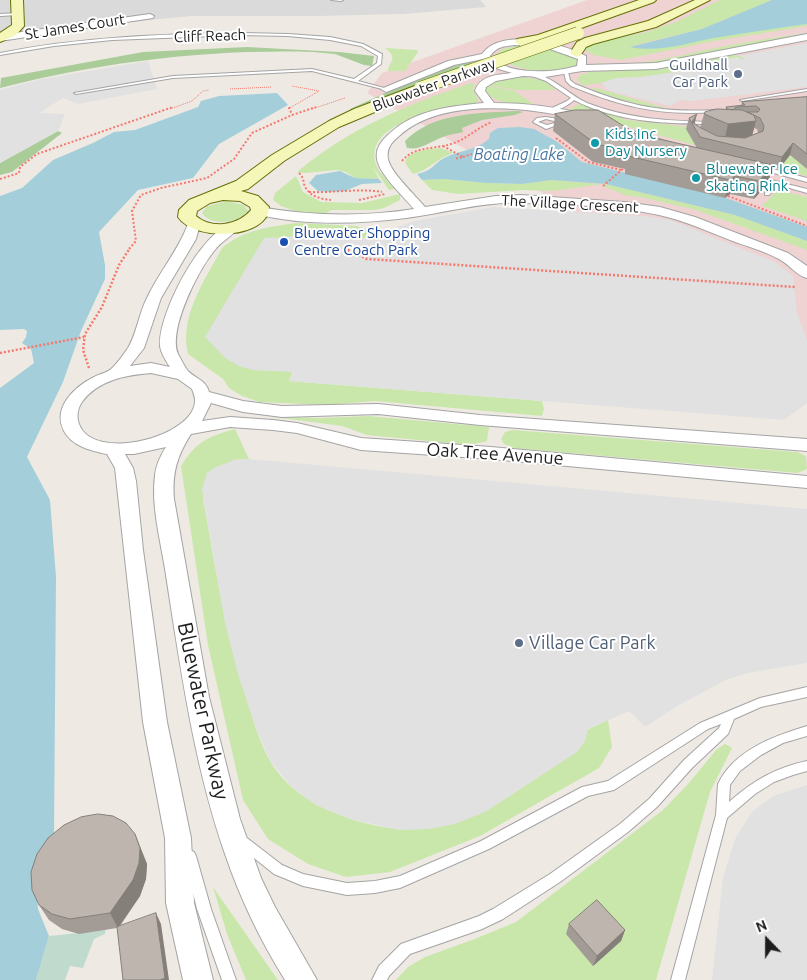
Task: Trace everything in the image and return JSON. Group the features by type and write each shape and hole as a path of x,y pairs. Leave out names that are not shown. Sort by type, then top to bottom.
{"street":[{"path":"0,38 16,29 17,0"},
{"name":"Bluewater Parkway","path":"194,224 187,217 188,210 200,200 242,184 301,143 359,112 420,88 687,0"},
{"path":"491,106 480,91 482,85 497,77 566,73 580,60 582,45 589,41 652,24 704,0"},
{"path":"485,56 487,51 493,47 541,38 654,1"},
{"name":"Bluewater Parkway","path":"258,206 260,190 273,177 328,140 385,111 583,35 654,1"},
{"name":"St James Court","path":"0,38 150,16"},
{"path":"580,60 639,62 753,39 807,31"},
{"path":"521,42 545,44 580,60 656,66 807,37"},
{"path":"485,56 494,65 530,75"},
{"path":"301,143 325,122 386,88 451,63 485,56"},
{"path":"422,211 386,168 382,160 384,146 391,136 403,126 426,116 455,110 491,106 516,106 554,115 565,112 604,124 643,141 679,148"},
{"path":"182,374 169,349 169,338 174,315 188,284 206,252 219,237 234,227 252,220 258,206 239,196 214,196"},
{"name":"The Village Crescent","path":"258,206 288,216 335,218 379,217 481,201 513,199 624,206 682,217 776,253 798,265 807,274"},
{"path":"116,373 136,348 154,298 189,239 194,224 208,228 234,227"},
{"path":"151,368 182,374 199,387 203,395 204,404 200,413 185,430 170,439 152,446 132,449 113,449 96,446 83,440 73,432 69,422 69,411 75,400 84,390 97,381 116,373 151,368"},
{"name":"Oak Tree Avenue","path":"203,395 237,407 269,411 312,412 378,408 494,421 807,445"},
{"path":"491,453 494,421"},
{"name":"Oak Tree Avenue","path":"185,430 230,422 273,425 297,428 361,444 491,453 807,482"},
{"name":"Bluewater Parkway","path":"185,430 171,454 166,469 165,497 188,649 210,754 227,825 258,905 282,950 302,980"},
{"path":"113,449 124,468 127,481 133,550 155,722 178,838 180,903 198,980"}],"lane":[{"path":"333,0 341,0"},
{"path":"0,16 18,14"},
{"name":"Cliff Reach","path":"0,54 55,44 105,40 254,34 308,36 355,42 372,48 378,53 380,59 378,66 356,80"},
{"path":"76,93 173,77 312,70 386,88"},
{"path":"566,73 568,81 573,86 604,99 631,107 666,112 724,110"},
{"path":"530,75 551,82 573,98 603,110 638,118 682,123 720,123"},
{"path":"750,104 742,100 806,91"},
{"path":"554,115 573,98"},
{"path":"752,166 807,180"},
{"path":"753,176 807,191"},
{"path":"767,194 777,184"},
{"path":"227,825 248,848 278,870 303,880 346,890 375,888 400,882 425,872 485,845 586,791 610,786 704,726 767,700 807,692"},
{"path":"380,980 384,971 406,949 482,922 498,914 540,888 624,828 652,803 688,764 724,731 729,717"},
{"path":"678,980 722,815 724,784 736,767 757,751 775,741 807,731"},
{"path":"722,815 752,789 767,779 777,774 807,766"},
{"path":"178,838 188,849 204,909 229,980"}],"path":[{"path":"290,86 304,86 319,91 307,100 293,104 288,108 292,115"},
{"path":"224,89 243,90 274,87"},
{"path":"0,179 19,173 20,167 37,154 192,101 203,91 214,88"},
{"path":"97,381 84,359 84,336 101,308 114,274 124,255 136,241 132,211 141,195 161,188 207,178 234,159 252,133 292,115 351,94"},
{"path":"403,165 402,159 408,154 461,140 482,125 498,121"},
{"path":"556,138 588,162 620,171"},
{"path":"444,146 463,157"},
{"path":"454,159 472,154"},
{"path":"603,186 627,165"},
{"path":"299,174 303,177 303,186 309,192 325,200 339,201"},
{"path":"309,192 335,193 363,189 382,192"},
{"path":"356,200 405,190"},
{"path":"728,196 807,226"},
{"path":"344,248 367,259 797,287"},
{"path":"0,354 84,336"}],"shaded area":[{"path":"0,0 480,0 486,7 403,14 191,16 119,23 0,42"},
{"path":"587,0 807,0 807,344 367,93 382,73"},
{"name":"Guildhall Car Park","path":"807,43 807,87 693,101 680,100 670,106 613,92 606,89 602,83 616,78 676,72 737,57 743,60 745,58 739,56"},
{"path":"148,61 157,89 78,104 63,98 39,113 65,114 58,131 0,163 0,90 42,79"},
{"path":"493,207 643,216 670,220 775,262 793,276 797,313 807,340 807,403 784,420 289,381 293,372 253,370 239,366 225,358 205,337 264,238 307,236 354,240 394,235 398,227 414,221"},
{"name":"Village Car Park","path":"249,459 807,509 807,663 748,673 728,679 679,705 645,727 629,711 588,729 585,741 577,752 485,812 455,824 429,829 399,830 350,819 316,805 293,788 271,762 257,731 238,674 225,623 202,489 207,473 214,468 234,460"},
{"path":"807,785 807,980 712,980 723,877 736,837 752,812 773,796"}],"green space":[{"path":"720,0 772,0 702,29 631,46 807,24 807,26 714,41 621,60 594,55 585,50 589,44 647,32 676,22"},
{"path":"807,33 807,35 719,50 654,64 595,66 596,63 642,63"},
{"path":"521,45 551,48 566,53 578,60 577,64 559,72 536,71 513,65 495,56 502,49"},
{"path":"247,47 339,52 374,56 372,66 364,65 335,54 313,52 195,55 116,64 0,88 1,78 143,52"},
{"path":"385,48 417,50 418,52 405,71 388,71 392,55"},
{"path":"729,54 745,59 702,69 588,85 582,85 577,79 580,75 590,72 661,68"},
{"path":"468,62 481,64 352,111 350,109 423,76"},
{"path":"516,77 533,78 543,81 556,90 516,90 487,85 496,80"},
{"path":"471,83 475,85 473,88 478,100 477,103 413,119 397,126 384,135 376,146 376,165 395,189 389,190 373,167 379,179 355,178 346,172 337,170 297,172 338,142 380,119"},
{"path":"486,87 514,91 535,105 508,103 495,99 485,91"},
{"path":"596,88 669,109 629,102 591,89"},
{"path":"580,104 627,120 689,127 780,147 807,169 807,176 568,110"},
{"path":"523,112 482,120 462,128 463,132 444,136 420,147 407,148 405,141 416,131 443,119 473,114"},
{"path":"58,131 62,133 12,172 0,175 0,163"},
{"path":"441,148 453,153 419,172 413,174 405,163 410,155"},
{"path":"296,176 303,192 321,202 362,203 400,194 400,200 384,208 374,210 331,210 325,214 295,211 281,206 273,200 275,193"},
{"path":"443,179 486,183 522,184 551,180 602,184 552,191 524,190 458,194 432,190 422,180"},
{"path":"606,184 735,215 807,241 807,250 696,210 641,197 628,196 603,186"},
{"path":"778,190 807,197 807,221 762,206"},
{"path":"227,201 244,205 248,211 232,221 225,222 212,220 202,213 207,206"},
{"path":"297,223 356,226 367,229 368,233 365,238 354,240 307,236 253,370 293,371 289,381 542,401 544,409 542,416 375,401 325,405 260,402 242,396 229,388 223,379 188,354 187,326 195,299 222,248 230,242 258,230"},
{"path":"368,416 489,427 487,441 470,445 367,435 342,426 274,417"},
{"path":"235,429 249,459 233,460 203,498 226,623 256,730 276,771 292,787 320,806 340,815 378,826 412,829 443,825 472,816 500,802 528,784 585,741 587,730 608,720 612,747 599,768 480,836 390,872 346,877 308,864 268,839 243,800 208,645 181,466 192,451 203,441"},
{"path":"512,430 797,452 806,456 807,469 798,473 514,448 504,444 501,439 505,432"},
{"path":"725,744 732,748 710,792 656,980 396,980 408,967 425,957 516,922 663,810 689,783 716,750"},
{"path":"213,887 278,980 246,980 227,934"},
{"path":"106,925 105,934 94,939 83,968 70,966 65,980 36,980 49,936 98,931"}],"water":[{"path":"772,0 807,0 807,24 662,48 640,49 630,47 702,29"},
{"path":"277,93 288,105 219,144 193,178 138,190 99,232 105,265 105,279 81,331 63,382 27,457 50,500 56,577 54,837 36,886 38,909 49,936 36,980 0,980 0,388 34,363 31,349 22,343 27,331 24,329 0,330 0,196 22,188 53,160 114,132 135,130 198,107 201,101 219,96"},
{"name":"Boating Lake","path":"520,127 534,129 556,141 582,162 726,198 807,227 807,241 735,215 606,184 551,180 522,184 443,179 422,180 417,174 430,169 444,158 484,143 489,139 490,133 498,128"},
{"path":"340,171 355,178 379,179 382,183 362,184 345,191 331,192 318,191 309,183 316,175"}],"building":[{"path":"807,97 807,154 793,143 782,157 700,137 689,118 697,114 692,122 717,136 745,138 763,131 764,126 760,118 747,112 758,112 760,109 756,106 736,107 733,110 726,107 745,105 742,102"},
{"path":"717,109 742,110 754,115 756,121 728,124 704,114 705,112"},
{"path":"575,110 598,110 646,140 650,137 773,165 759,181 735,176 730,180 628,156 631,152 596,144 555,114"},
{"path":"98,814 113,816 126,823 135,834 140,848 139,863 133,880 110,913 70,919 52,914 39,905 32,890 31,872 37,854 48,838 64,825 81,817"},
{"path":"597,900 625,930 597,956 569,924"},
{"path":"156,913 165,978 160,980 123,980 117,927"}],"place":[{"name":"Guildhall Car Park","path":"738,74"},
{"name":"Kids Inc Day Nursery","path":"595,143"},
{"name":"Bluewater Ice Skating Rink","path":"696,178"},
{"name":"Bluewater Shopping Centre Coach Park","path":"284,242"},
{"name":"Village Car Park","path":"519,643"}]}
